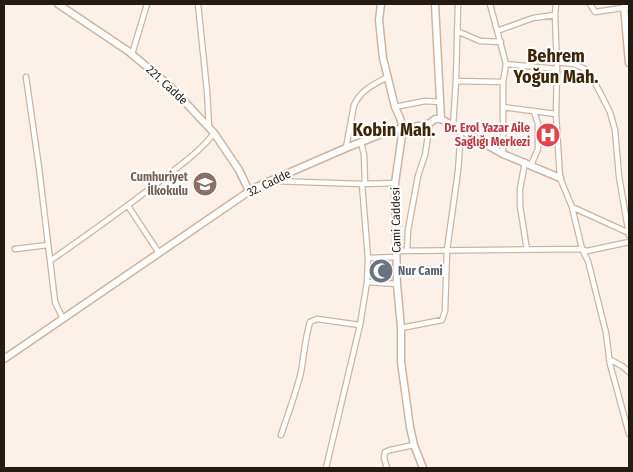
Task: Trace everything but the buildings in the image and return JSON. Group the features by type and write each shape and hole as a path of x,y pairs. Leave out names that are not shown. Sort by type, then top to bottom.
{"street":[{"name":"221. Cadde","path":"58,4 132,54 170,86 214,132 239,170 249,191"},
{"path":"132,54 147,4"},
{"path":"198,4 209,126"},
{"path":"382,4 379,20 383,58 394,108 403,128"},
{"path":"435,4 441,119 503,154 560,178"},
{"path":"453,126 458,4"},
{"path":"490,4 506,64 502,107 503,154"},
{"path":"556,4 556,114 560,178 572,207 582,249 588,260 606,333 622,412 629,434"},
{"path":"590,4 596,12 626,7 629,63"},
{"path":"497,31 532,18 555,15"},
{"path":"458,31 480,41 501,42"},
{"path":"556,62 574,64 585,69 593,79 610,112 615,130 619,176 629,233"},
{"path":"506,64 557,70"},
{"path":"26,77 55,302 63,318"},
{"path":"346,148 356,100 366,89 388,77"},
{"path":"456,81 503,82"},
{"path":"394,108 425,101 440,102"},
{"path":"502,107 556,114"},
{"path":"528,250 520,206 520,189 528,164 538,149 538,124 534,111"},
{"name":"32. Cadde","path":"4,359 254,188 389,131 441,119"},
{"path":"407,251 408,230 418,176 425,155 430,123"},
{"name":"Cami Caddesi","path":"403,128 395,182 401,362 410,427 414,445 423,468"},
{"path":"401,328 442,320 445,311 447,250 458,171 461,131"},
{"path":"50,261 128,206 206,144 214,132"},
{"path":"326,468 360,325 367,282 368,258 363,184 364,155 361,142"},
{"path":"271,180 363,184 395,182"},
{"path":"128,206 158,253"},
{"path":"572,207 629,233"},
{"path":"368,258 407,251 582,249 587,251 629,242"},
{"path":"15,249 48,244"},
{"path":"367,282 397,284"},
{"path":"281,435 299,378 310,322 317,319 360,325"},
{"path":"610,359 629,372"},
{"path":"387,468 384,458 385,452 414,445"}],"place":[{"name":"Dr. Erol Yazar Aile Sağlığı Merkezi","path":"548,135"},
{"name":"Cumhuriyet İlkokulu","path":"205,184"},
{"name":"Nur Cami","path":"381,271"}],"district":[{"name":"Behrem Yoğun Mah.","path":"556,66"},
{"name":"Kobin Mah.","path":"394,130"}]}
